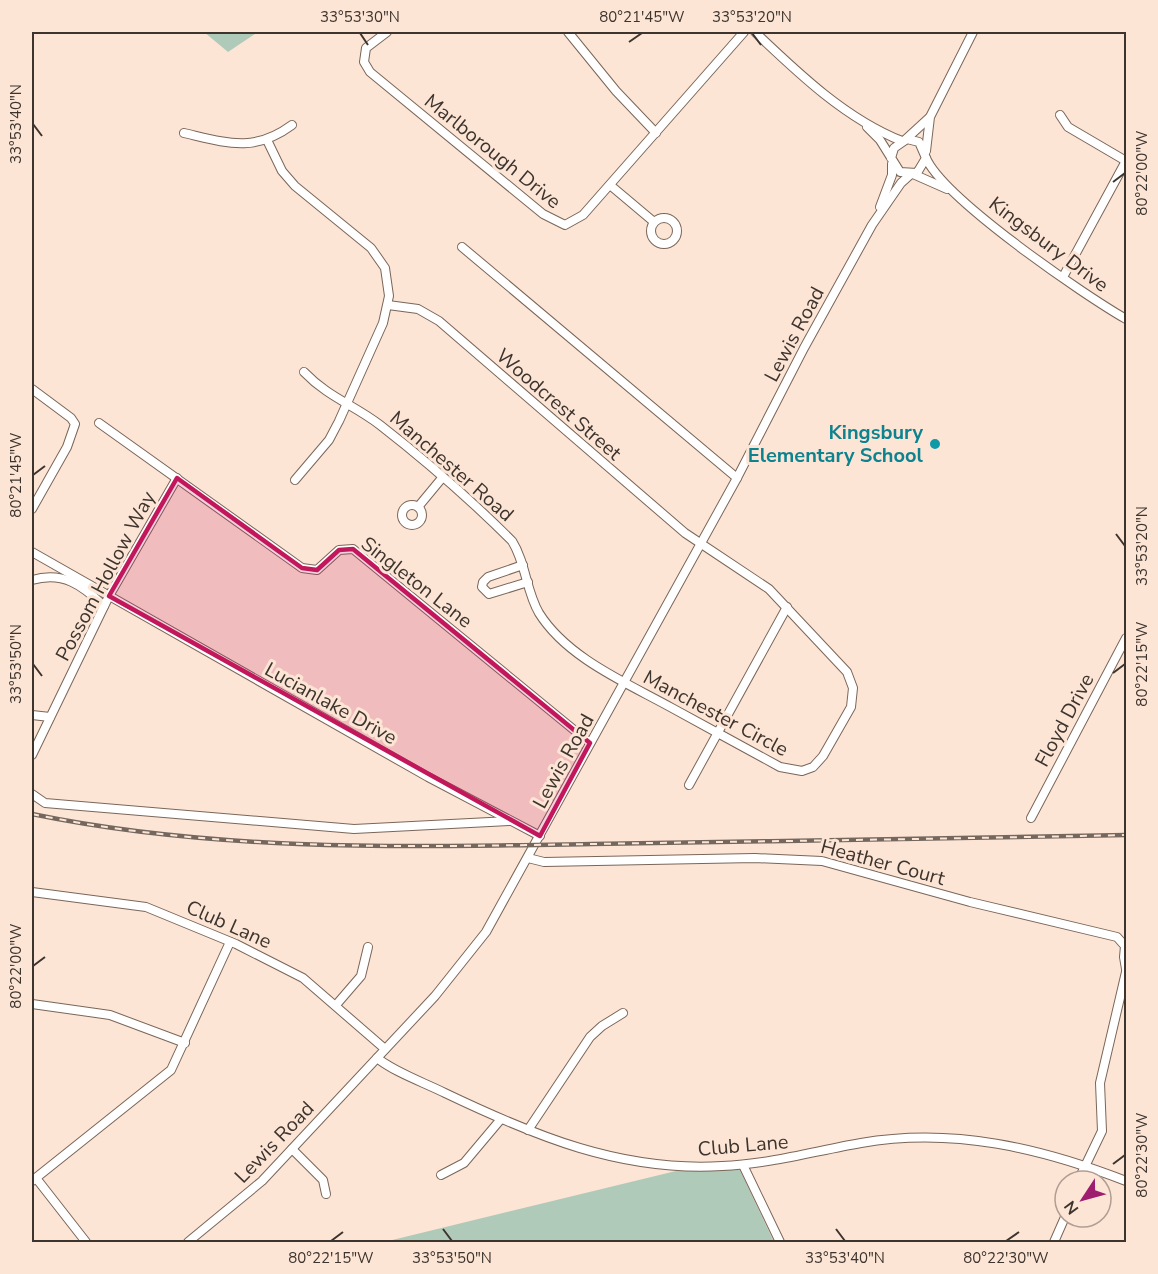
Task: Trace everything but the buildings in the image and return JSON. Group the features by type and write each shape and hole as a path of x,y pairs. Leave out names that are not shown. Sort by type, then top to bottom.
{"street":[{"name":"Marlborough Drive","path":"387,32 366,48 364,62 370,72 551,220 561,225 572,223 583,215 744,32"},
{"path":"568,32 616,91 656,133"},
{"name":"Kingsbury Drive","path":"755,32 809,80 855,115 885,135 919,142 930,166 954,193 1063,277 1126,319"},
{"path":"912,174 922,169 926,155 926,136 930,117 973,32"},
{"name":"Kingsbury Drive","path":"855,115 880,140 900,172 912,174 954,193"},
{"path":"1060,115 1068,127 1126,161 1063,277"},
{"path":"892,159 894,148 930,117"},
{"path":"184,133 242,144 267,140 292,125"},
{"path":"267,140 282,171 295,186 372,248 382,261 387,275 388,305 347,406 329,440 295,480"},
{"name":"Lewis Road","path":"872,225 892,175 892,159"},
{"name":"Lewis Road","path":"188,1242 244,1197 292,1149 470,955 486,932 701,544 804,348 872,225 901,183 912,174"},
{"path":"610,185 654,222"},
{"path":"462,247 737,478"},
{"name":"Woodcrest Street","path":"388,305 418,309 439,321 676,526 701,544"},
{"name":"Manchester Road","path":"304,372 317,385 347,406 380,424 512,541 524,565 535,606 551,628 594,664 624,682"},
{"path":"32,389 71,418 75,428 32,509"},
{"name":"Singleton Lane","path":"99,423 302,568 317,570 339,550 353,549 590,743"},
{"name":"Possom Hollow Way","path":"32,755 109,596 177,478"},
{"path":"418,507 442,478"},
{"name":"Manchester Circle","path":"624,682 780,767 802,771 813,767 823,756 851,707 853,688 847,672 787,607 757,580 701,544"},
{"name":"Lucianlake Drive","path":"32,552 428,777 540,836"},
{"path":"524,565 485,579 482,587 489,594 528,582"},
{"path":"32,580 51,577 73,581 104,606"},
{"path":"689,785 787,607"},
{"name":"Floyd Drive","path":"1031,818 1126,638"},
{"path":"32,715 50,717"},
{"path":"32,794 45,803 354,829 511,821"},
{"name":"Heather Court","path":"528,858 544,862 755,858 822,861 970,902 1117,937 1125,946 1126,970 1100,1083 1102,1131 1082,1169"},
{"name":"Club Lane","path":"32,892 146,907 230,942 303,978 385,1049"},
{"path":"86,1242 34,1180 165,1077 185,1043 230,942"},
{"path":"336,1005 364,970 368,947"},
{"path":"32,1004 110,1015 185,1043"},
{"path":"528,1130 590,1037 602,1026 623,1013"},
{"name":"Club Lane","path":"377,1058 528,1130 584,1151 629,1160 693,1166 743,1165 862,1143 935,1138 1002,1143 1084,1165 1126,1181"},
{"path":"441,1175 464,1163 501,1119"},
{"path":"292,1149 323,1180 326,1194"},
{"path":"743,1165 780,1242"}],"highlighted area":[{"path":"177,478 302,568 317,570 339,550 353,549 590,743 540,836 109,596"}],"green space":[{"path":"204,32 258,32 228,52"},
{"path":"680,1170 740,1170 774,1242 384,1242"}],"railway":[{"path":"32,814 171,835 241,841 381,846 1126,835"}],"place":[{"name":"Kingsbury Elementary School","path":"935,444"}]}
